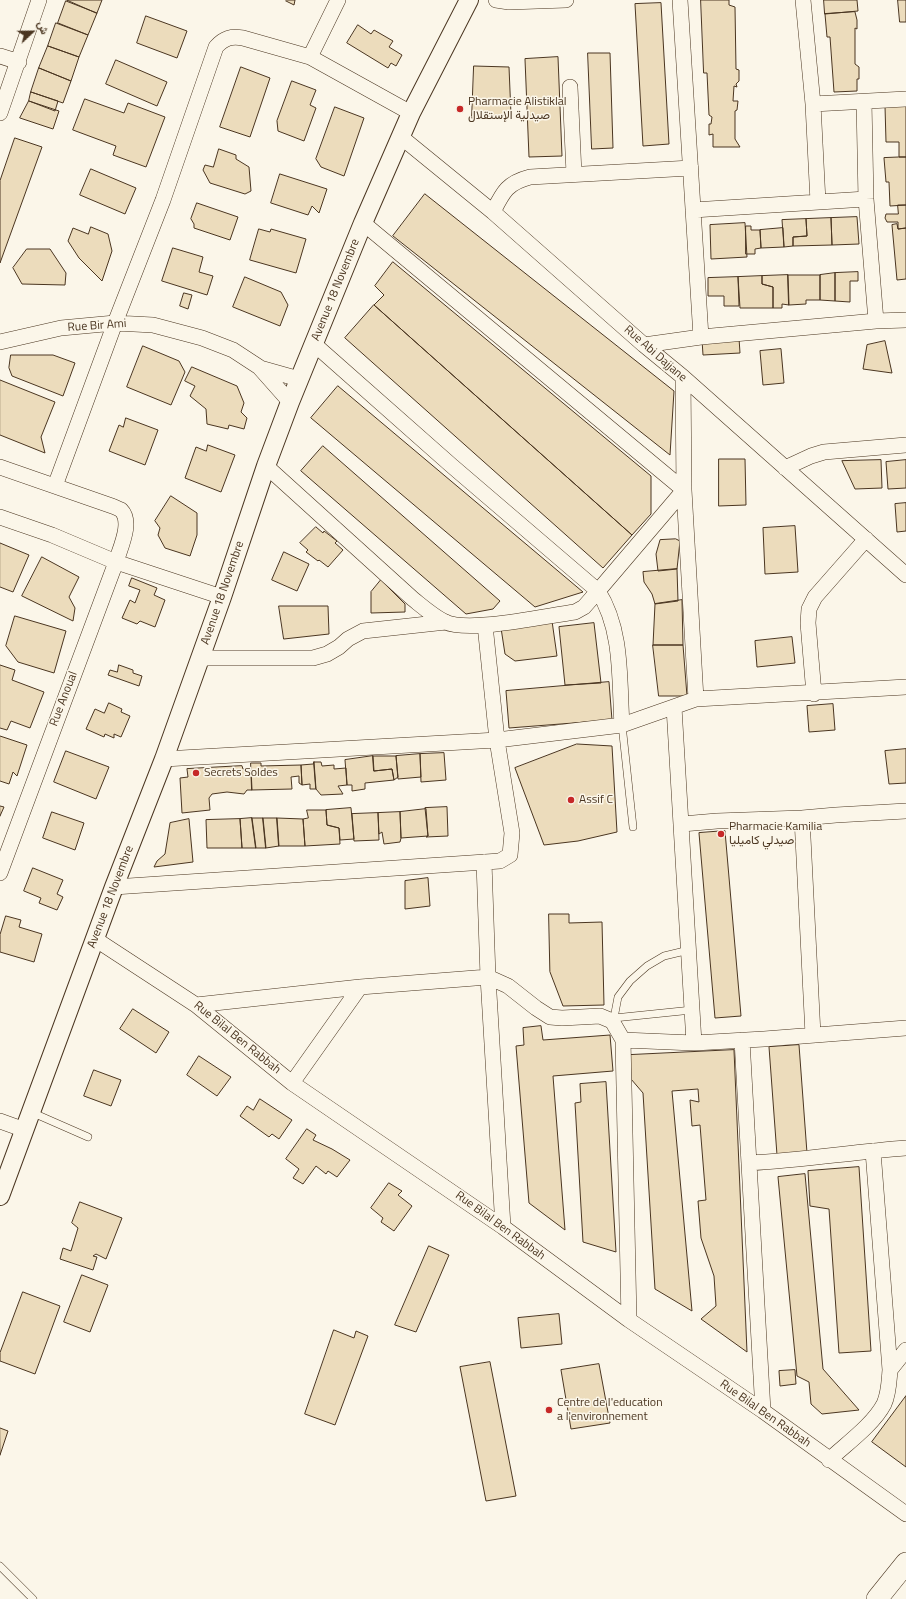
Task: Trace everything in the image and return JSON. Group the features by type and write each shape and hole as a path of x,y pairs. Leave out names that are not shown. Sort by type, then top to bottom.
{"main road":[{"path":"878,1599 906,1563"}],"street":[{"path":"0,113 19,62 39,0"},
{"path":"310,57 338,0"},
{"name":"Avenue 18 Novembre","path":"0,1196 114,887 164,759 201,658 266,466 299,379 363,223 411,113 469,0"},
{"path":"496,0 509,2 566,0"},
{"path":"680,0 701,337"},
{"path":"803,0 813,104 818,202"},
{"path":"0,467 55,486 115,322 163,200 216,47 226,38 233,36 243,38 310,57 411,113"},
{"path":"0,56 19,62"},
{"path":"570,87 574,174"},
{"path":"813,104 906,99"},
{"path":"864,102 866,199 876,321"},
{"name":"Rue Abi Dajjane","path":"401,136 493,212 866,539 904,570"},
{"path":"493,212 503,191 520,179 574,174 691,168"},
{"path":"693,210 866,199"},
{"path":"363,223 684,490"},
{"path":"644,345 701,337 876,321 906,320"},
{"name":"Rue Bir Ami","path":"0,342 61,328 115,322 153,325 202,338 233,350 258,367 290,402"},
{"path":"314,344 452,466 598,591 613,620 617,647 622,725"},
{"name":"Rue Bir Ami","path":"258,367 299,379"},
{"path":"683,377 684,490 696,700"},
{"path":"785,468 811,456 824,452 906,445"},
{"path":"266,466 428,612 446,622 463,626 485,625 575,612 584,607 684,490"},
{"name":"Rue Anoual","path":"0,873 116,562 127,525 121,510 55,486"},
{"path":"0,517 52,535 116,562 222,598"},
{"path":"814,694 808,623 809,609 815,597 866,539"},
{"path":"201,658 313,658 327,654 362,631 446,622"},
{"path":"114,887 500,861 510,854 512,833 497,740 485,625"},
{"path":"164,759 497,740 622,725 696,700 906,688"},
{"path":"674,707 694,1043"},
{"path":"682,824 906,811"},
{"path":"802,818 813,1034"},
{"path":"484,862 488,977 503,1226"},
{"name":"Rue Bilal Ben Rabbah","path":"95,939 196,1004 292,1083 503,1226 629,1320 763,1411 906,1514"},
{"path":"196,1004 360,987 488,977 508,986 550,1017 562,1018 600,1016 613,1020 623,1040 629,1320"},
{"path":"292,1083 360,987"},
{"path":"623,1040 694,1043 764,1040 813,1034 906,1028"},
{"path":"742,1040 763,1411"},
{"path":"0,1121 25,1130"},
{"path":"750,1163 796,1160 906,1148"},
{"path":"829,1460 862,1430 884,1404 889,1388 890,1370 873,1151"},
{"path":"890,1370 906,1350"}],"lane":[{"path":"622,725 633,827"},
{"path":"689,950 664,956 647,966 630,981 618,997 613,1020 692,1010"},
{"path":"31,1112 88,1137"},
{"path":"0,1566 33,1599"}],"building":[{"path":"67,0 102,0 97,13"},
{"path":"295,0 294,5 286,1"},
{"path":"701,0 729,0 729,5 735,7 736,69 739,70 739,81 736,84 737,87 734,86 733,101 738,101 737,110 735,111 735,139 740,147 713,147 713,134 709,135 709,124 711,124 712,117 709,115 707,73 704,73"},
{"path":"824,0 857,0 858,11 825,14"},
{"path":"898,0 906,0 906,22 900,22"},
{"path":"66,1 97,13 88,35 58,23"},
{"path":"661,3 669,144 643,146 635,4"},
{"path":"855,12 857,29 855,28 855,64 859,67 857,91 834,92 830,37 827,37 825,14"},
{"path":"146,16 187,31 177,58 137,43"},
{"path":"56,23 88,35 79,57 48,46"},
{"path":"358,25 371,34 374,30 393,41 389,47 402,55 396,66 391,63 388,68 347,43"},
{"path":"48,46 79,57 71,81 39,68"},
{"path":"588,53 610,53 613,148 592,149"},
{"path":"558,57 562,156 529,157 525,59"},
{"path":"116,60 167,82 157,106 106,84"},
{"path":"474,66 509,67 511,115 472,118"},
{"path":"241,67 270,78 250,137 220,127"},
{"path":"39,68 71,81 63,103 31,92"},
{"path":"292,81 316,90 310,105 316,108 304,141 278,131 277,121"},
{"path":"31,92 58,101 55,111 29,101"},
{"path":"85,99 124,113 128,103 165,117 146,167 113,155 116,146 73,130"},
{"path":"29,101 59,111 53,129 20,118"},
{"path":"906,105 906,157 899,157 899,142 886,142 885,106"},
{"path":"335,107 364,118 344,176 321,167 316,159"},
{"path":"15,138 42,147 0,263 0,181"},
{"path":"219,149 236,155 236,159 249,167 251,191 245,194 210,183 203,170 205,165 213,167"},
{"path":"906,157 906,205 890,206 889,182 886,182 884,158"},
{"path":"91,169 136,188 125,214 80,195"},
{"path":"280,174 327,189 319,213 312,206 308,215 271,203"},
{"path":"425,194 674,391 670,455 393,236"},
{"path":"197,203 238,217 230,240 194,228 194,224 191,219"},
{"path":"898,205 906,205 906,228 898,229 898,222 887,222 885,218 886,214 898,214"},
{"path":"857,217 859,244 832,245 831,218"},
{"path":"831,218 832,245 793,246 793,237 807,236 806,219"},
{"path":"806,219 807,236 793,237 793,246 784,247 782,220"},
{"path":"745,223 747,257 711,259 710,225"},
{"path":"897,224 898,229 906,228 906,279 897,280 892,225"},
{"path":"746,226 751,226 751,230 760,230 761,248 755,249 755,254 746,254"},
{"path":"91,227 108,234 112,251 102,281 79,258 68,241 73,228 88,234"},
{"path":"783,228 784,247 761,248 760,230"},
{"path":"259,229 270,232 271,229 306,239 296,273 250,260"},
{"path":"173,248 203,257 199,272 213,276 207,295 162,281"},
{"path":"27,249 50,249 66,273 65,285 22,284 13,268"},
{"path":"393,262 651,476 651,514 632,535 374,305 384,295 375,286"},
{"path":"858,272 858,281 850,281 850,302 835,301 835,273"},
{"path":"835,273 835,301 820,300 820,275"},
{"path":"788,275 789,305 782,304 782,308 773,308 773,287 762,284 762,276"},
{"path":"788,275 820,275 820,300 806,300 806,304 789,305"},
{"path":"762,276 762,284 773,287 773,308 740,308 738,277"},
{"path":"245,277 281,292 288,305 280,326 233,307"},
{"path":"738,277 739,306 724,306 724,296 708,296 708,278"},
{"path":"184,293 192,295 188,309 180,306"},
{"path":"374,305 632,535 603,568 345,338"},
{"path":"739,338 740,353 703,355 702,340"},
{"path":"885,341 892,373 863,369 867,345"},
{"path":"143,346 179,361 185,372 171,405 127,387"},
{"path":"781,349 784,383 763,385 760,351"},
{"path":"11,355 53,355 75,363 63,396 12,376 9,368"},
{"path":"192,367 237,386 244,403 241,412 247,418 244,429 229,425 228,429 207,424 206,409 190,396 195,386 185,381"},
{"path":"0,380 55,402 41,437 45,453 0,435"},
{"path":"338,386 583,592 535,607 311,418"},
{"path":"126,418 158,430 145,465 109,451 119,425 123,427"},
{"path":"208,445 235,455 221,492 185,478 196,447 206,451"},
{"path":"323,446 500,601 493,609 466,614 301,471"},
{"path":"719,459 745,459 746,505 719,506"},
{"path":"881,460 882,488 855,489 842,461"},
{"path":"906,460 906,488 888,489 886,462"},
{"path":"171,496 197,513 197,535 190,556 165,548 158,535 160,528 155,521"},
{"path":"906,503 906,531 897,532 895,504"},
{"path":"795,526 798,572 765,574 763,528"},
{"path":"316,527 337,541 335,543 343,550 328,567 306,552 308,550 300,543"},
{"path":"676,539 680,541 677,569 658,571 656,554 660,540"},
{"path":"0,543 29,555 13,592 0,587"},
{"path":"284,552 309,564 297,591 272,580"},
{"path":"42,557 79,577 69,597 75,608 73,621 22,596"},
{"path":"677,569 678,601 655,604 652,594 644,582 643,572"},
{"path":"132,578 157,588 154,595 165,600 155,627 140,621 137,624 122,618 130,600 135,603 140,590 129,586"},
{"path":"381,580 405,604 405,612 371,613 371,592"},
{"path":"682,600 683,645 653,645 655,604"},
{"path":"279,606 328,606 329,634 284,639"},
{"path":"15,616 66,631 54,673 18,662 6,646"},
{"path":"552,621 557,656 515,661 505,654 501,628"},
{"path":"594,623 601,683 565,685 559,627"},
{"path":"792,637 795,663 757,667 755,641"},
{"path":"653,645 683,645 687,696 659,696"},
{"path":"0,665 15,670 12,680 44,692 30,728 11,721 7,730 0,728"},
{"path":"119,665 133,670 133,673 142,676 139,686 108,675 110,670 117,672"},
{"path":"609,682 612,720 509,728 506,691"},
{"path":"109,703 122,709 121,712 130,716 121,737 114,734 114,738 105,734 104,737 86,729 95,709 104,713"},
{"path":"833,704 835,730 809,732 807,706"},
{"path":"0,736 27,745 17,776 13,772 9,784 0,781"},
{"name":"Assif C","path":"577,744 612,746 617,832 578,841 544,845 515,768"},
{"path":"906,749 906,783 889,784 885,751"},
{"path":"66,751 109,767 96,799 54,782"},
{"path":"444,753 446,780 421,782 420,754"},
{"path":"420,754 421,777 398,779 396,756"},
{"path":"373,756 396,756 398,777 394,780 392,769 374,771"},
{"path":"373,756 374,771 392,769 394,780 365,783 365,789 352,791 352,785 347,785 345,760"},
{"path":"314,762 321,762 322,766 334,765 334,769 346,768 347,785 338,786 343,794 321,795 316,789"},
{"path":"314,762 316,789 310,789 310,784 302,785 301,765 313,764"},
{"path":"251,763 261,763 261,766 301,765 302,785 299,783 299,776 291,777 292,789 252,790"},
{"path":"242,766 243,769 251,769 252,790 247,790 244,794 227,792 212,794 209,798 210,810 182,813 180,778 188,777 187,769"},
{"path":"0,806 4,807 0,816"},
{"path":"447,807 448,836 426,837 428,836 425,808"},
{"path":"351,808 354,839 340,840 339,828 327,825 326,810"},
{"path":"426,809 428,836 401,838 400,812"},
{"path":"307,810 326,810 327,825 339,828 340,844 305,846 303,819 308,818"},
{"path":"52,812 84,823 75,850 43,838"},
{"path":"400,812 400,842 384,844 382,832 379,834 378,813"},
{"path":"378,813 379,840 354,841 352,814"},
{"path":"252,818 256,848 242,848 240,819"},
{"path":"252,818 263,818 266,848 256,848"},
{"path":"263,818 277,818 279,846 266,848"},
{"path":"277,818 303,819 305,846 279,846"},
{"path":"189,819 193,862 154,867 157,861 165,854 170,823"},
{"path":"240,819 242,848 207,848 206,820"},
{"path":"725,831 741,1016 715,1018 699,833"},
{"path":"33,868 63,880 57,894 63,897 57,910 39,903 41,898 24,891"},
{"path":"428,878 430,906 405,909 405,881"},
{"path":"549,914 569,914 569,923 602,922 604,1005 563,1006 550,972"},
{"path":"6,916 21,920 19,927 42,934 34,962 0,952 0,935"},
{"path":"133,1009 169,1032 156,1053 120,1029"},
{"path":"541,1026 543,1040 610,1035 613,1071 553,1076 565,1230 529,1203 516,1046 524,1045 523,1028"},
{"path":"799,1045 807,1153 777,1155 769,1047"},
{"path":"734,1050 747,1352 701,1319 716,1306 714,1276 701,1238 698,1201 706,1200 700,1125 692,1126 690,1100 699,1102 698,1089 672,1091 692,1311 655,1289 643,1093 631,1079 630,1055"},
{"path":"199,1056 231,1077 217,1096 187,1075"},
{"path":"94,1070 121,1080 111,1106 84,1096"},
{"path":"606,1082 616,1252 583,1242 575,1103 581,1102 580,1084"},
{"path":"260,1099 292,1120 279,1139 272,1134 269,1137 240,1116 247,1106 253,1110"},
{"path":"307,1129 316,1135 313,1140 350,1160 337,1177 328,1171 326,1174 316,1166 303,1184 293,1178 299,1169 286,1159"},
{"path":"859,1167 871,1351 839,1353 829,1209 810,1206 808,1171"},
{"path":"805,1174 823,1369 859,1410 822,1414 811,1404 809,1382 797,1376 778,1177"},
{"path":"389,1183 402,1191 398,1195 412,1206 394,1231 381,1222 383,1218 371,1208"},
{"path":"80,1202 122,1218 106,1259 96,1254 93,1256 97,1257 93,1270 60,1259 63,1248 71,1251 78,1228 72,1223"},
{"path":"429,1246 449,1255 416,1332 395,1325"},
{"path":"82,1275 108,1285 90,1332 64,1322"},
{"path":"23,1292 60,1306 35,1374 0,1361 0,1353"},
{"path":"559,1314 562,1344 521,1348 518,1318"},
{"path":"334,1330 354,1338 356,1331 368,1336 335,1425 305,1414"},
{"path":"490,1362 516,1496 486,1501 460,1367"},
{"path":"599,1364 610,1423 571,1429 561,1370"},
{"path":"795,1370 796,1384 780,1386 779,1371"},
{"path":"906,1396 906,1467 872,1442"},
{"path":"0,1428 8,1431 0,1455"}],"place":[{"name":"Pharmacie Alistiklal صيدلية الإستقلال","path":"460,109"},
{"name":"Secrets Soldes","path":"196,773"},
{"name":"Assif C","path":"571,800"},
{"name":"Pharmacie Kamilia صيدلي كاميليا","path":"721,834"},
{"name":"Centre de l'education a l'environnement","path":"549,1410"}]}
